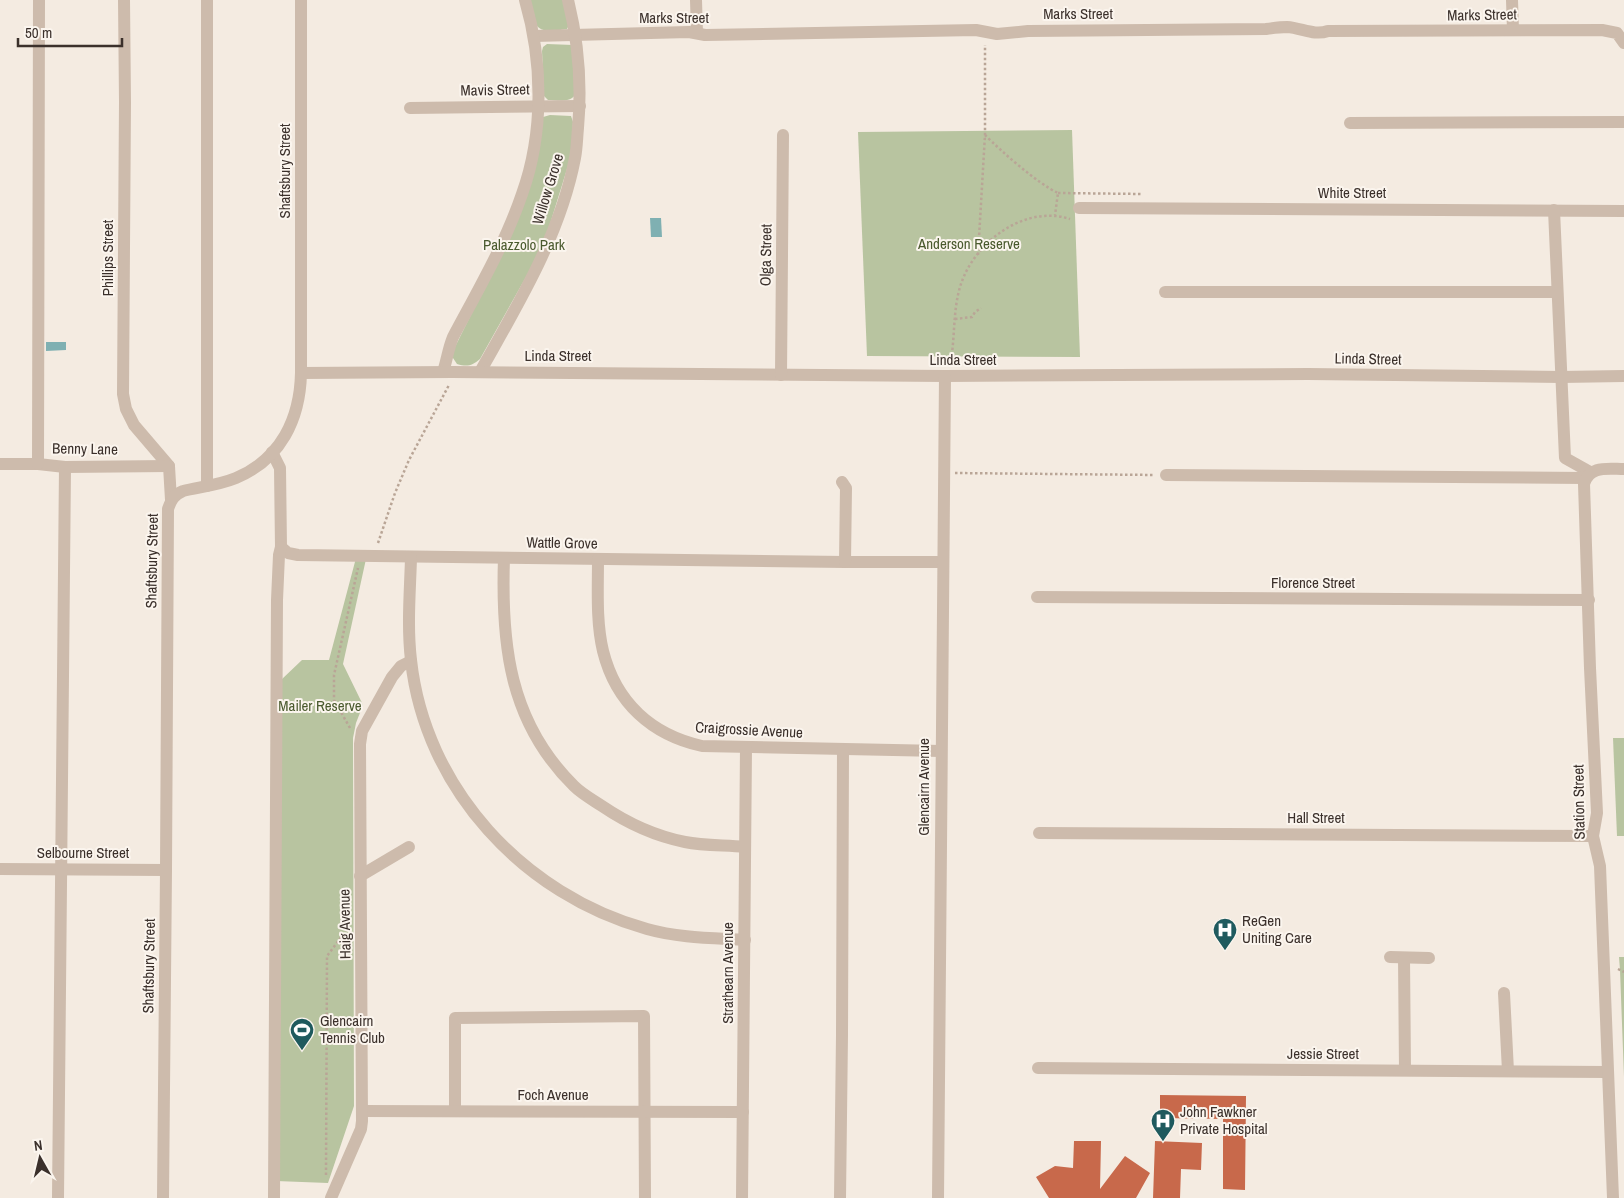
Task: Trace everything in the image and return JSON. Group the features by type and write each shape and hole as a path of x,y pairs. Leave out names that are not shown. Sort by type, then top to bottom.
{"street":[{"path":"38,464 39,0"},
{"name":"Phillips Street","path":"124,0 123,394 126,408 134,425 169,466"},
{"path":"207,0 207,486"},
{"name":"Shaftsbury Street","path":"163,1198 168,510 171,500 176,494 235,478 248,472 272,452 294,421 301,391 301,0"},
{"name":"Willow Grove","path":"447,372 449,348 453,337 503,241 523,193 531,165 538,106 537,62 534,36 525,0"},
{"name":"Willow Grove","path":"480,372 551,237 576,157 580,106 580,64 568,0"},
{"path":"696,0 697,33"},
{"path":"1512,0 1512,30"},
{"name":"Marks Street","path":"534,36 985,31 1005,34 1028,30 1266,29 1278,27 1289,27 1320,34 1328,31 1602,30 1621,35"},
{"name":"Mavis Street","path":"410,108 580,106"},
{"path":"1350,123 1624,122"},
{"name":"Olga Street","path":"781,375 784,135"},
{"name":"White Street","path":"1079,208 1624,210"},
{"path":"1554,210 1565,458 1588,475"},
{"path":"1165,292 1558,292"},
{"name":"Linda Street","path":"301,372 945,376 1318,374 1624,376"},
{"name":"Glencairn Avenue","path":"938,1198 945,376"},
{"path":"272,452 280,468 281,547 277,600 274,1198"},
{"name":"Benny Lane","path":"0,464 38,464 65,467 169,466"},
{"path":"169,466 171,500"},
{"path":"58,1198 65,467"},
{"path":"1166,475 1588,475 1600,470 1624,469"},
{"name":"Station Street","path":"1588,475 1584,484 1597,813 1593,836 1600,866 1613,1198"},
{"path":"842,482 846,488 845,562"},
{"name":"Wattle Grove","path":"281,547 288,553 298,555 361,557 943,562"},
{"path":"410,558 409,624 411,661 418,696 430,737 446,771 461,796 483,825 511,855 538,876 572,899 608,916 648,930 683,936 745,940"},
{"path":"504,558 505,639 514,686 534,733 558,767 575,787 621,818 642,829 686,842 745,847"},
{"name":"Craigrossie Avenue","path":"598,559 600,635 603,652 610,671 633,710 647,723 664,734 683,742 702,746 941,751"},
{"name":"Florence Street","path":"1037,597 1589,600"},
{"name":"Haig Avenue","path":"331,1198 361,1129 363,1110 360,744 362,731 392,677 401,666 411,661"},
{"name":"Strathearn Avenue","path":"742,1198 746,748"},
{"path":"840,1198 843,750"},
{"name":"Hall Street","path":"1039,833 1593,836"},
{"path":"360,876 409,847"},
{"name":"Selbourne Street","path":"0,869 166,870"},
{"path":"1390,957 1428,958"},
{"path":"1404,958 1405,1070"},
{"path":"1504,992 1508,1071"},
{"path":"455,1005 455,1110"},
{"path":"455,1018 644,1016 645,1198"},
{"name":"Jessie Street","path":"1038,1068 1607,1072"},
{"name":"Foch Avenue","path":"363,1110 743,1112"}],"path":[{"path":"978,255 985,135 985,31"},
{"path":"985,135 1035,178 1058,193 1055,215"},
{"path":"951,360 955,319 961,286 978,255 992,240 1009,227 1024,219 1055,215 1072,220"},
{"path":"955,319 972,317 981,308"},
{"path":"375,557 395,493 409,460 449,388 447,372"},
{"path":"944,473 1166,475"},
{"path":"350,737 350,727 334,700 334,675 361,557"},
{"path":"326,1183 327,956 348,929 349,920"},
{"path":"1618,969 1624,972"}],"green space":[{"path":"530,0 563,0 570,23 567,29 551,31 543,30 537,26"},
{"path":"547,44 573,45 575,95 573,98 548,100 544,96 542,51 543,47"},
{"name":"Palazzolo Park","path":"550,115 571,116 573,122 571,156 540,252 480,359 469,365 457,364 453,358 453,351 514,228 543,117"},
{"name":"Anderson Reserve","path":"1072,130 1080,357 867,356 858,132"},
{"name":"Mailer Reserve","path":"356,558 366,559 343,664 363,705 353,738 354,1106 328,1183 276,1181 281,680 302,660 329,660"},
{"path":"1613,738 1624,738 1624,836 1617,836"},
{"path":"1619,957 1624,957 1624,1077 1620,970"}],"water":[{"path":"650,218 661,218 662,237 651,237"},
{"path":"46,342 66,342 66,350 46,351"}],"building":[{"name":"John Fawkner Private Hospital","path":"1160,1095 1246,1096 1245,1190 1223,1189 1223,1119 1160,1118"},
{"path":"1074,1141 1101,1141 1100,1189 1125,1156 1150,1173 1136,1198 1049,1198 1036,1177 1055,1166 1073,1168"},
{"name":"John Fawkner Private Hospital","path":"1155,1141 1202,1143 1201,1170 1181,1169 1180,1198 1153,1198"}],"place":[{"name":"ReGen Uniting Care","path":"1225,951"},
{"name":"Glencairn Tennis Club","path":"302,1051"},
{"name":"John Fawkner Private Hospital","path":"1163,1142"}]}
